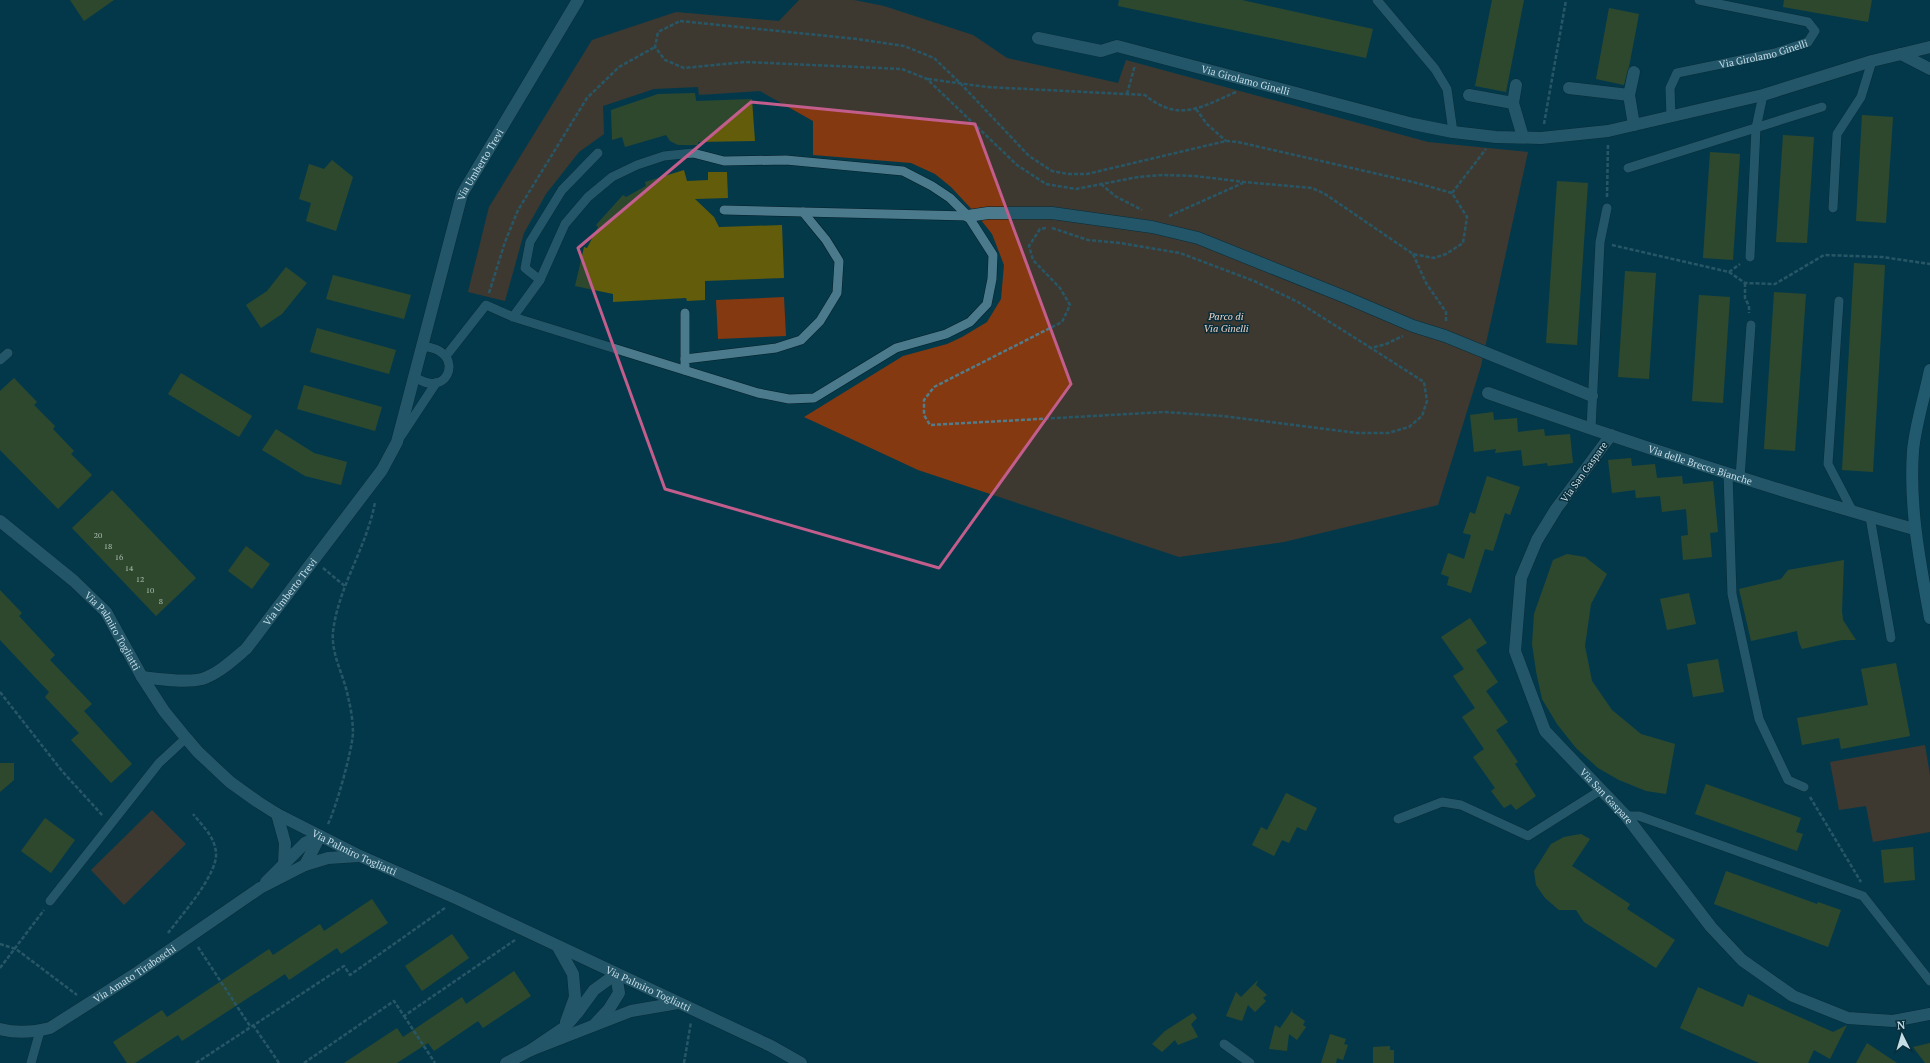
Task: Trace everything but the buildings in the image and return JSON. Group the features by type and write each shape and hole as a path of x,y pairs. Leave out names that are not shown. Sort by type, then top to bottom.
{"street":[{"name":"Via Umberto Trevi","path":"142,677 168,680 202,679 226,666 246,649 382,470 397,442 462,194 578,0"},
{"name":"Via Girolamo Ginelli","path":"1038,38 1102,52 1117,46 1139,51 1413,124 1453,132 1496,137 1523,138 1542,138 1608,131 1671,117 1763,95 1872,61 1930,47"},
{"path":"1901,54 1929,69"},
{"path":"1634,72 1629,95 1634,125"},
{"path":"1516,85 1513,103 1523,138"},
{"path":"1569,88 1629,95"},
{"path":"1469,95 1513,103"},
{"path":"968,216 988,213 1052,213 1152,227 1198,238 1414,326 1445,336 1592,396"},
{"path":"1930,370 1913,449 1912,498 1914,529 1930,618"},
{"name":"Via delle Brecce Bianche","path":"1488,393 1591,429 1740,477 1914,529"},
{"name":"Via San Gaspare","path":"1611,435 1556,509 1537,540 1521,578 1515,651 1545,731 1626,816 1711,926 1742,960 1793,996 1848,1018 1894,1021 1930,1014"},
{"name":"Via Palmiro Togliatti","path":"0,521 74,581 106,612 142,677 164,711 198,752 230,782 277,814 360,856 458,899 771,1046 801,1063"},
{"path":"277,814 285,843 284,863"},
{"path":"305,866 320,836"},
{"name":"Via Amato Tiraboschi","path":"260,888 305,843 320,836"},
{"name":"Via Amato Tiraboschi","path":"0,1029 8,1031 40,1030 50,1028 89,1004 260,888 305,866 328,858 360,856"},
{"path":"558,947 573,974 575,997 565,1027"},
{"path":"506,1063 531,1050 565,1027 594,990 616,974 619,993 609,1010 591,1028"},
{"path":"531,1050 591,1028 631,1011 678,1003"}],"lane":[{"path":"1377,0 1435,69 1443,82 1447,89 1453,132"},
{"name":"Via Girolamo Ginelli","path":"1671,117 1670,88 1677,73 1775,53 1808,42 1815,31 1808,22 1699,0"},
{"path":"1833,208 1836,134 1860,97 1872,61"},
{"path":"1750,257 1756,128 1763,95"},
{"path":"1628,168 1822,107"},
{"path":"540,280 525,268 530,242 562,190 598,153"},
{"path":"422,346 441,351 446,356 486,305 513,317 758,393 789,399 814,398 896,348 946,334 970,322 986,304 992,279 993,255 968,216 950,198 932,186 904,171 786,160 724,160 693,153 664,156 637,165 612,177 588,197 565,224 540,280 513,317"},
{"path":"1591,429 1600,242 1607,208"},
{"path":"724,210 968,216"},
{"path":"685,359 776,348 800,340 820,321 837,292 839,261 826,240 803,212"},
{"path":"1839,301 1828,464 1853,512"},
{"path":"685,313 685,370"},
{"path":"1740,477 1751,325"},
{"path":"0,360 8,353"},
{"name":"Via Umberto Trevi","path":"397,442 436,383 448,374 450,366 446,356"},
{"path":"414,378 430,384 436,383"},
{"path":"1728,473 1732,594 1759,719 1788,780 1804,787"},
{"path":"1870,517 1891,638"},
{"path":"50,901 159,763 186,738"},
{"path":"1398,819 1442,802 1461,805 1528,836 1601,790"},
{"path":"1626,816 1639,816 1863,896 1930,981"},
{"path":"31,1063 40,1030"},
{"path":"1224,1044 1250,1063"}],"path":[{"path":"1542,138 1566,0"},
{"path":"927,79 1017,165 1046,184 1076,189 1138,177 1163,175 1195,176 1312,188 1325,194 1413,254 1434,258 1446,254 1463,243 1467,217 1452,193 1413,182 1238,142 1226,141 1087,174 1068,174 1052,171 1028,156 961,84 934,58 904,46 857,39 680,21 658,32 655,47 665,60 684,68 753,62 902,69 927,79 961,84 1145,95 1156,104 1172,111 1196,109 1257,82"},
{"path":"486,305 505,242 518,210 587,98 619,67 655,47"},
{"path":"1127,94 1139,51"},
{"path":"1196,109 1207,124 1226,141"},
{"path":"1607,208 1608,131"},
{"path":"1452,193 1496,137"},
{"path":"1152,227 1161,220 1244,182"},
{"path":"1101,184 1116,196 1143,211"},
{"path":"1050,228 1088,240 1120,243 1180,253 1254,281 1298,302 1370,348 1424,382 1428,401 1422,416 1409,427 1388,433 1357,432 1222,416 1166,412 930,426 924,415 924,400 934,387 1062,322 1070,305 1060,288 1033,260 1029,246 1040,229 1050,228"},
{"path":"1600,242 1729,272 1745,283 1776,284 1824,255 1882,257 1930,264"},
{"path":"1413,254 1426,283 1446,312 1445,336"},
{"path":"1745,283 1745,298 1749,306 1748,311"},
{"path":"1370,348 1398,339 1414,326"},
{"path":"320,836 329,822 348,759 353,733 348,696 334,651 333,634 336,614 371,523 376,500"},
{"path":"311,562 326,569 346,586"},
{"path":"0,692 62,771 110,824"},
{"path":"1804,787 1862,884 1863,896"},
{"path":"167,934 205,884 212,871 216,853 211,836 193,814"},
{"path":"196,1063 344,966 350,975 458,899"},
{"path":"0,968 16,949 50,901"},
{"path":"404,1016 527,932"},
{"path":"190,936 251,1026 279,1063"},
{"path":"0,944 16,949 89,1004"},
{"path":"304,1063 394,1001 435,1063"},
{"path":"684,1063 693,1010"}],"highlighted area":[{"path":"751,102 975,124 1071,384 939,568 665,489 578,248"}],"green space":[{"name":"Parco di Via Ginelli","path":"799,0 854,0 884,6 973,35 1007,58 1118,83 1126,60 1428,142 1528,152 1481,366 1438,505 1284,542 1179,557 918,470 804,417 903,356 947,344 987,322 1001,299 1004,265 992,234 951,187 935,174 911,163 813,155 813,121 760,91 699,95 698,87 654,89 603,106 604,134 579,152 546,194 524,233 505,301 468,292 489,207 592,40 676,12 779,21"},
{"path":"784,297 786,336 718,339 716,300"},
{"path":"1925,745 1930,775 1930,832 1873,842 1866,806 1839,810 1830,762"},
{"path":"152,810 186,844 124,905 91,870"}]}
